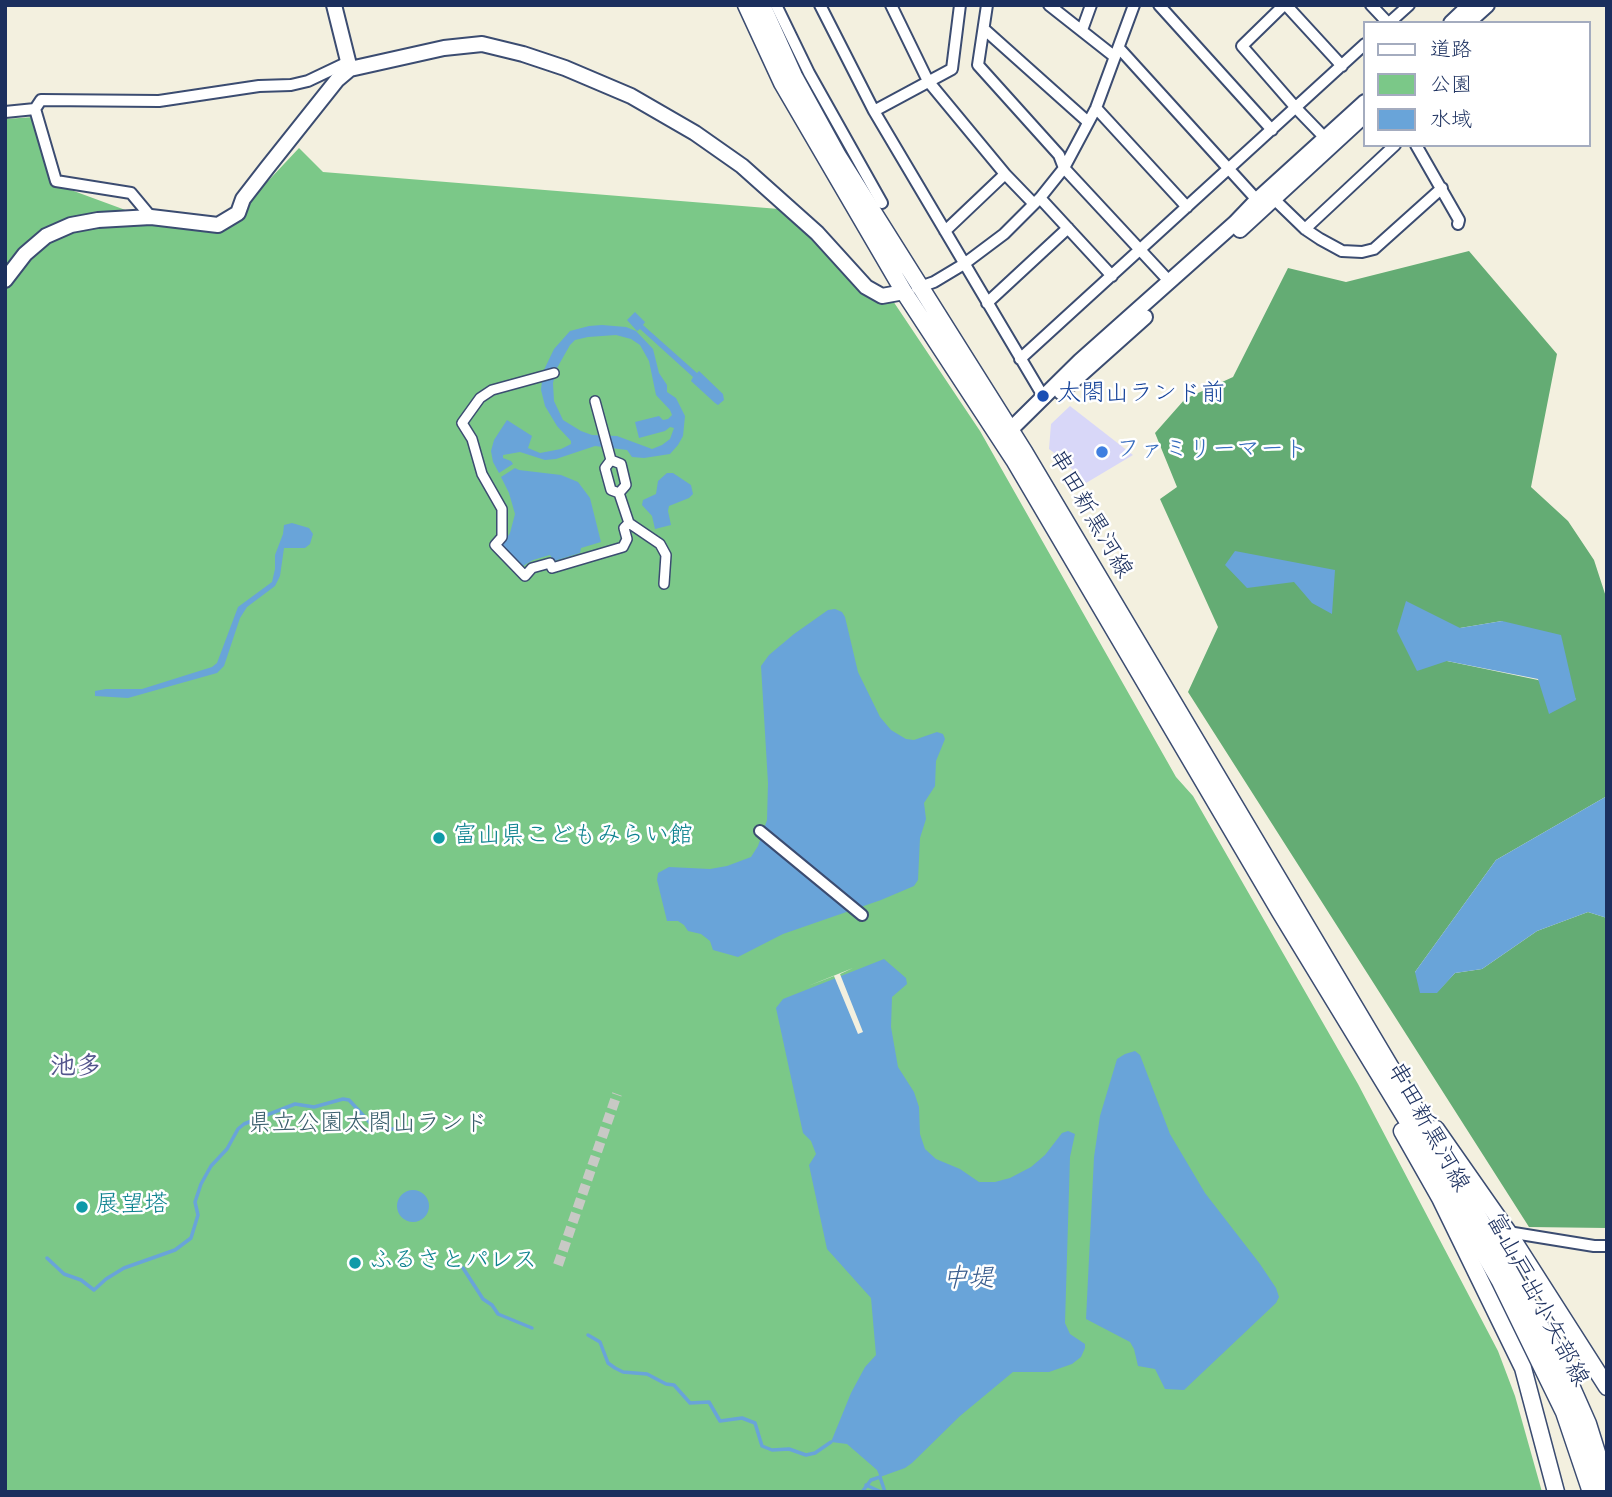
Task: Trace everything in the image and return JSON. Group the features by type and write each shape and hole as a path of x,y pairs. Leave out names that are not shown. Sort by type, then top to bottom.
{"main road":[{"name":"串田新黒河線","path":"746,5 782,83 904,292 1008,439 1380,1046 1508,1232 1607,1387"},
{"name":"串田新黒河線","path":"762,5 794,76 838,156 921,287 1280,912 1440,1198 1523,1368 1556,1492"},
{"name":"串田新黒河線","path":"1280,912 1427,1140"},
{"name":"串田新黒河線","path":"1380,1046 1427,1140"},
{"name":"富山戸出小矢部線","path":"1427,1140 1560,1363 1587,1424 1607,1488"},
{"name":"富山戸出小矢部線","path":"1427,1140 1554,1388 1592,1492"}],"street":[{"path":"334,5 349,66"},
{"path":"776,5 809,73 882,203"},
{"path":"820,5 874,111 1043,396"},
{"path":"891,5 928,81 1005,174 1068,228 1112,276"},
{"path":"874,111 952,69 960,5"},
{"path":"986,5 978,65 1059,155 1064,168 1169,281"},
{"path":"1049,5 1117,52 1257,200"},
{"path":"1082,30 1091,5"},
{"path":"151,218 131,193 56,181 35,109 41,100 159,101 259,86 291,85 349,66 444,47 482,44 565,68 631,96 695,133 742,166 817,233 866,287 882,296 904,292 921,287 964,264 1004,234 1037,201 1064,168 1096,108 1134,5"},
{"path":"1158,5 1272,130"},
{"path":"1325,138 1242,46 1285,5 1342,66"},
{"path":"1371,5 1387,21"},
{"path":"1391,21 1409,5"},
{"path":"1461,14 1487,5"},
{"path":"984,29 1088,122"},
{"path":"1020,359 1364,45"},
{"path":"5,280 24,254 46,236 71,225 98,220 151,218 218,225 238,213 243,199 349,66"},
{"path":"1008,439 1145,310 1169,281 1364,103"},
{"path":"1096,108 1186,207"},
{"path":"5,112 35,109"},
{"path":"1008,439 1043,396 1274,199 1364,116"},
{"path":"1305,229 1393,147"},
{"path":"1417,147 1459,220 1458,224"},
{"path":"945,231 1005,174"},
{"path":"1274,199 1305,229 1342,251 1362,252 1374,249 1442,188"},
{"path":"987,303 1068,228"},
{"path":"554,373 492,390 480,398 462,423 471,439 482,474 502,509 502,537 495,545 525,576 532,568 550,562 551,568 623,547 627,539 624,528 628,523"},
{"path":"595,401 611,460"},
{"path":"611,460 605,468 611,490 619,493"},
{"path":"611,460 621,464 624,474 626,485 619,493"},
{"path":"619,493 628,523 660,544 666,555 664,584"},
{"path":"760,831 862,915"},
{"path":"1508,1232 1607,1246"}],"shaded area":[{"path":"1070,406 1133,455 1086,483 1049,449 1051,424"}],"green space":[{"name":"県立公園太閤山ランド","path":"34,117 52,183 139,215 147,223 215,233 238,213 299,148 323,172 779,209 814,238 861,292 881,304 893,301 980,431 1176,777 1193,796 1358,1084 1498,1351 1515,1396 1542,1492 5,1492 5,119"},
{"path":"1469,251 1557,354 1531,487 1568,521 1594,560 1607,600 1607,796 1496,860 1415,972 1437,992 1455,973 1482,969 1537,931 1588,912 1607,918 1607,1228 1529,1227 1188,692 1218,627 1160,499 1177,487 1155,433 1185,399 1233,377 1288,268 1346,282","holes":["1502,621 1576,699 1538,680 1447,661 1460,628"]}],"water":[{"path":"635,312 645,322 643,325 697,373 699,371 723,394 724,400 718,405 715,403 691,381 693,377 640,329 637,331 627,320"},
{"path":"589,326 626,327 636,331 653,349 659,373 667,385 667,392 676,398 685,416 683,436 678,445 670,454 644,458 632,457 627,450 595,446 545,460 520,452 503,455 503,458 513,464 499,473 491,451 494,440 507,420 532,436 528,448 540,453 571,444 545,406 541,390 543,372 554,349 570,331","holes":["616,335 640,345 649,361 656,395 672,415 663,420 659,416 635,422 639,438 674,428 670,439 652,449 617,436 592,435 581,431 563,420 554,401 553,383 557,368 575,340"]},
{"path":"515,468 561,475 578,482 590,498 601,542 581,548 580,553 554,561 550,555 523,566 502,545 510,533 515,514 501,477"},
{"path":"667,473 673,473 691,485 693,494 669,506 671,525 655,529 652,516 642,505 643,500 656,494 658,481"},
{"path":"292,523 309,528 313,534 310,544 305,548 284,548 280,576 275,586 247,607 240,618 224,666 217,673 128,698 95,696 95,691 106,689 142,689 212,667 217,663 238,607 272,582 275,555 284,525"},
{"path":"1235,551 1335,570 1332,614 1312,603 1294,582 1247,588 1225,565"},
{"path":"1406,601 1460,628 1502,621 1561,635 1576,700 1549,714 1538,679 1447,661 1417,671 1397,631"},
{"path":"835,609 845,617 858,672 880,717 891,730 906,739 914,740 937,732 943,734 945,739 936,761 935,786 924,803 926,819 920,838 918,880 914,886 783,934 738,957 713,950 710,941 701,934 688,931 678,921 667,921 657,880 658,873 669,867 710,869 751,857 767,820 768,783 761,666 769,655 794,634 828,610"},
{"path":"1607,796 1607,918 1588,912 1537,931 1482,969 1455,973 1437,993 1420,993 1415,972 1496,860"},
{"name":"中堤","path":"884,959 906,978 907,984 892,997 891,1027 898,1067 914,1092 919,1107 920,1134 925,1149 936,1159 960,1169 979,1182 995,1182 1031,1167 1045,1155 1062,1133 1068,1131 1075,1134 1070,1157 1065,1323 1070,1334 1085,1344 1085,1348 1081,1357 1072,1364 1049,1372 1013,1372 960,1416 912,1463 880,1477 877,1470 847,1444 831,1442 851,1393 865,1367 876,1355 871,1298 827,1249 809,1165 816,1154 811,1141 803,1133 776,1008 783,999"},
{"path":"1135,1051 1140,1055 1170,1134 1205,1193 1260,1264 1279,1297 1276,1303 1184,1390 1165,1389 1155,1369 1138,1366 1130,1342 1086,1319 1094,1157 1100,1116 1117,1059"},
{"path":"413,1190 424,1195 429,1206 424,1217 413,1222 402,1217 397,1206 402,1195"}],"pier":[{"path":"853,968 840,974 863,1032 858,1034 834,976 808,986"}],"waterway":[{"path":"47,1258 64,1274 81,1280 94,1290 124,1268 175,1250 191,1238 198,1215 195,1202 201,1184 238,1129 244,1124 295,1104 314,1107 343,1099 349,1100 374,1127 400,1129"},
{"path":"463,1268 483,1299 492,1305 498,1314 532,1328"},
{"path":"588,1335 600,1342 608,1363 615,1368 623,1372 647,1374 674,1385 690,1403 709,1402 720,1421 742,1418 755,1423 762,1446 772,1450 789,1449 806,1455 815,1453 831,1442"},
{"path":"862,1492 871,1480 880,1477 885,1492"},
{"path":"866,1485 881,1492"}],"tunnel":[{"path":"558,1265 617,1094"}],"place":[{"name":"太閤山ランド前","path":"1043,396"},
{"name":"ファミリーマート","path":"1102,452"},
{"name":"富山県こどもみらい館","path":"439,838"},
{"name":"展望塔","path":"82,1207"},
{"name":"ふるさとパレス","path":"355,1263"}],"district":[{"name":"池多","path":"76,1070"}]}
